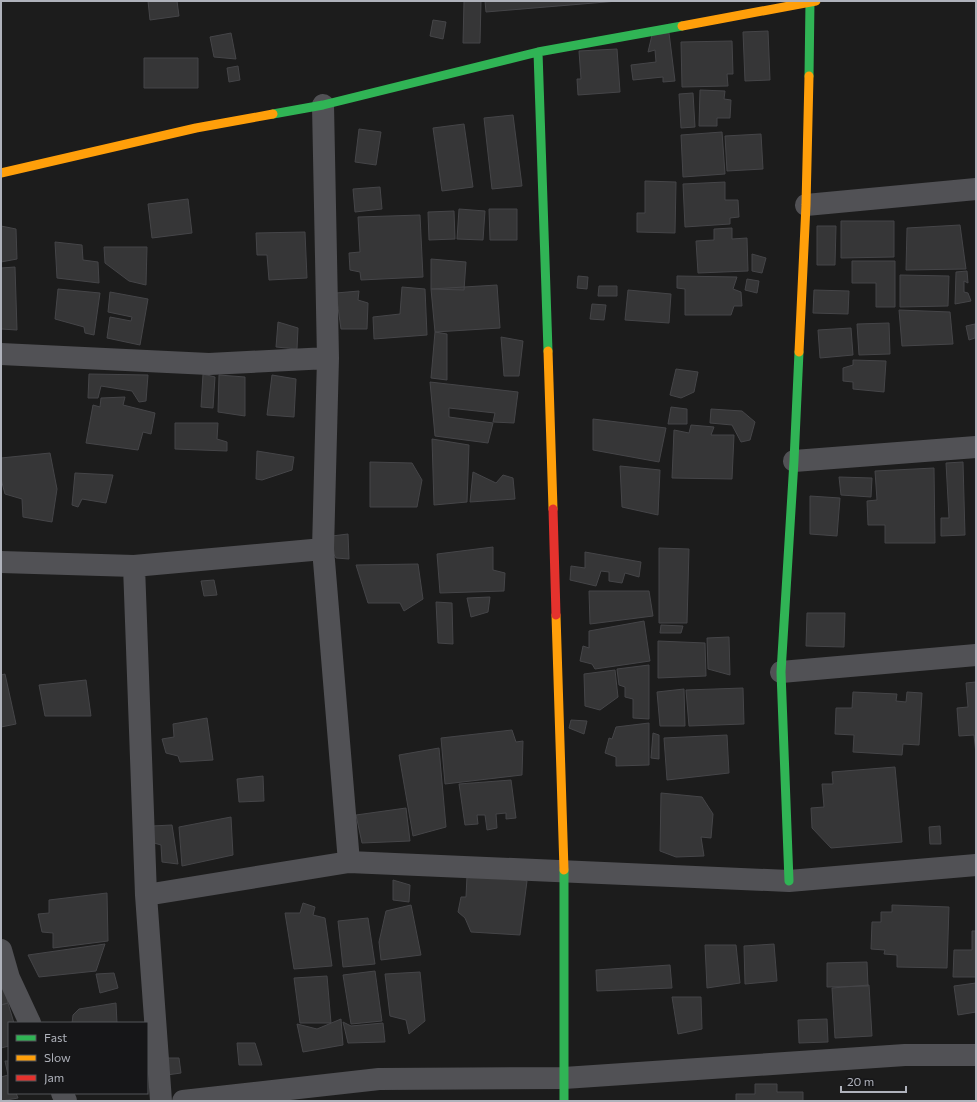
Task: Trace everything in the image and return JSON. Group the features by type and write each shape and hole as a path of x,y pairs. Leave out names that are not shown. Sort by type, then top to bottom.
{"street":[{"path":"1,173 196,128 323,105 538,52 812,1 806,204 794,460 781,672 790,881"},
{"path":"538,52 564,870 564,1101"},
{"path":"323,105 328,358 323,549 350,862"},
{"path":"806,204 976,188"},
{"path":"1,354 209,364 328,358"},
{"path":"794,460 976,447"},
{"path":"1,562 134,566 323,549"},
{"path":"134,566 146,895 161,1101"},
{"path":"781,672 976,655"},
{"path":"146,895 350,862 564,870 790,881 976,865"},
{"path":"1,950 5,979 29,1022"},
{"path":"183,1101 379,1079 564,1078 906,1055 976,1055"}],"building":[{"path":"148,1 177,1 179,16 150,20"},
{"path":"464,1 481,1 480,43 463,43"},
{"path":"485,1 618,1 486,12"},
{"path":"433,20 446,22 443,39 430,36"},
{"path":"768,31 770,80 745,81 743,32"},
{"path":"231,33 236,59 214,57 210,37"},
{"path":"669,33 675,81 663,82 663,77 633,80 631,65 656,62 655,50 648,52 652,35"},
{"path":"732,41 733,74 727,74 728,86 682,87 681,42"},
{"path":"617,49 620,92 578,95 577,79 581,79 579,51"},
{"path":"144,58 198,58 198,88 144,88"},
{"path":"238,66 240,80 229,82 227,68"},
{"path":"700,90 725,91 724,99 731,100 730,118 717,118 717,126 699,126"},
{"path":"693,93 695,127 681,128 679,94"},
{"path":"513,115 522,186 492,189 484,118"},
{"path":"464,124 473,187 442,191 433,128"},
{"path":"359,129 381,132 376,165 355,162"},
{"path":"722,132 725,174 683,177 681,135"},
{"path":"761,134 763,169 727,171 725,136"},
{"path":"645,181 676,182 675,233 637,232 637,213 645,213"},
{"path":"725,182 725,200 738,200 739,217 730,218 730,224 685,227 683,184"},
{"path":"380,187 382,209 355,212 353,189"},
{"path":"188,199 192,233 152,238 148,204"},
{"path":"459,209 485,211 483,240 457,239"},
{"path":"489,209 517,209 517,240 490,240"},
{"path":"454,211 455,239 429,240 428,212"},
{"path":"420,215 423,277 361,280 360,272 350,270 349,253 360,252 358,217"},
{"path":"841,221 894,221 894,257 841,258"},
{"path":"960,225 966,269 906,270 907,228"},
{"path":"1,226 16,229 17,259 1,262"},
{"path":"817,226 836,226 835,265 817,265"},
{"path":"732,228 732,239 747,238 748,271 698,273 696,241 714,240 714,229"},
{"path":"305,232 307,278 269,280 267,255 257,255 256,233"},
{"path":"55,242 82,245 83,260 98,262 99,283 57,278"},
{"path":"104,247 147,247 146,285 129,281 105,263"},
{"path":"752,254 766,258 762,273 752,271"},
{"path":"431,259 466,262 464,290 431,289"},
{"path":"852,261 895,261 895,307 876,307 876,283 852,283"},
{"path":"15,267 17,330 1,329 1,268"},
{"path":"967,271 968,283 964,281 964,292 968,293 971,301 955,304 956,272"},
{"path":"900,275 949,276 948,306 900,307"},
{"path":"578,276 588,277 587,289 577,288"},
{"path":"677,276 737,277 733,289 741,292 742,306 734,306 731,315 685,315 685,289 677,288"},
{"path":"747,279 759,281 757,293 745,290"},
{"path":"497,285 500,328 435,332 431,289"},
{"path":"599,286 617,286 617,296 598,296"},
{"path":"402,287 425,289 427,335 374,339 373,317 400,314"},
{"path":"58,289 100,293 94,335 85,333 84,327 55,319"},
{"path":"628,290 671,294 669,323 625,320"},
{"path":"814,290 849,291 848,314 813,313"},
{"path":"359,291 358,300 368,303 367,329 341,329 336,293"},
{"path":"110,292 148,299 140,345 107,338 110,317 131,321 132,317 108,312"},
{"path":"592,304 606,305 604,320 590,319"},
{"path":"899,310 950,312 953,344 902,346"},
{"path":"278,322 298,328 297,349 276,347"},
{"path":"889,323 890,354 859,355 857,324"},
{"path":"975,324 975,338 969,340 966,326"},
{"path":"851,328 853,355 820,358 818,330"},
{"path":"435,332 447,334 447,380 431,378"},
{"path":"501,337 523,341 519,376 504,376"},
{"path":"853,360 886,361 884,392 853,389 853,382 843,381 843,368 853,365"},
{"path":"676,369 698,372 694,392 681,398 670,395"},
{"path":"89,374 148,375 146,401 139,402 132,391 101,386 98,398 88,398"},
{"path":"203,374 215,377 213,408 201,407"},
{"path":"219,375 245,377 245,416 218,412"},
{"path":"272,375 296,379 294,417 267,415"},
{"path":"430,382 518,392 514,423 493,422 495,413 449,408 449,417 493,423 488,443 435,436"},
{"path":"125,397 123,405 155,413 151,434 143,432 138,450 86,443 93,405 100,407 101,398"},
{"path":"671,407 687,409 687,424 668,424"},
{"path":"711,409 742,411 755,422 750,440 741,442 732,425 710,423"},
{"path":"593,419 666,428 659,462 593,450"},
{"path":"175,423 218,423 217,439 227,442 227,451 175,449"},
{"path":"691,425 714,427 711,435 734,435 732,479 672,478 674,430 689,433"},
{"path":"432,439 469,445 467,502 434,505"},
{"path":"257,451 294,457 292,470 262,480 256,479"},
{"path":"50,453 57,489 52,522 23,517 22,499 5,494 1,479 1,458"},
{"path":"370,462 412,463 422,480 417,507 370,507"},
{"path":"963,462 965,535 941,536 941,518 949,518 946,463"},
{"path":"620,466 660,470 658,515 622,507"},
{"path":"934,468 935,543 885,543 885,525 868,525 867,501 877,500 875,471"},
{"path":"473,472 496,483 503,475 513,478 515,499 470,502"},
{"path":"75,473 113,475 106,503 82,499 78,507 72,505"},
{"path":"839,477 872,478 871,497 841,495"},
{"path":"810,496 840,498 837,536 810,534"},
{"path":"348,534 349,559 336,558 333,553 332,536"},
{"path":"493,547 493,570 505,573 504,591 440,593 437,554"},
{"path":"659,548 689,549 687,623 659,623"},
{"path":"585,552 641,562 639,577 625,573 622,583 609,581 609,572 601,571 596,586 570,580 571,566 585,568"},
{"path":"418,564 423,599 404,611 400,603 368,603 356,565"},
{"path":"214,580 217,595 204,596 201,581"},
{"path":"589,591 649,591 653,616 590,624"},
{"path":"490,597 488,612 471,617 467,598"},
{"path":"436,602 452,603 453,644 438,643"},
{"path":"807,613 845,613 844,647 806,646"},
{"path":"644,621 650,661 595,669 592,664 580,661 583,646 589,648 589,631"},
{"path":"661,625 683,626 681,633 660,633"},
{"path":"729,637 730,675 708,669 707,638"},
{"path":"658,641 705,643 706,676 658,678"},
{"path":"649,665 649,719 633,718 633,699 625,697 625,687 619,685 617,669"},
{"path":"615,670 618,697 600,710 585,706 584,674"},
{"path":"5,674 16,724 1,727 1,675"},
{"path":"86,680 91,716 45,716 39,685"},
{"path":"976,682 976,754 974,735 959,736 957,708 968,707 966,683"},
{"path":"743,688 744,724 689,726 686,690"},
{"path":"684,689 685,726 660,726 657,692"},
{"path":"853,692 897,694 896,701 906,702 907,692 922,693 919,745 903,744 902,755 853,752 854,735 835,734 836,708 852,708"},
{"path":"207,718 213,760 180,762 178,756 166,753 162,739 174,737 173,724"},
{"path":"571,720 587,721 584,734 569,728"},
{"path":"649,723 649,765 616,766 616,757 605,753 609,738 612,739 616,727"},
{"path":"512,730 516,742 523,741 522,775 445,784 441,738"},
{"path":"653,733 659,735 659,759 651,758"},
{"path":"727,735 729,773 667,780 664,738"},
{"path":"439,748 446,827 413,836 399,755"},
{"path":"895,767 902,842 831,848 812,828 811,808 824,807 822,784 833,784 832,772"},
{"path":"263,776 264,801 239,802 237,779"},
{"path":"511,780 516,818 506,819 506,813 496,814 497,828 487,830 485,815 477,815 478,824 465,825 459,784"},
{"path":"661,793 702,797 713,814 711,838 701,837 704,856 676,857 660,851"},
{"path":"406,808 410,841 362,843 356,815"},
{"path":"231,817 233,855 182,866 179,827"},
{"path":"172,825 178,864 162,862 161,845 154,843 152,826"},
{"path":"940,826 941,844 930,844 929,827"},
{"path":"467,876 514,878 527,881 520,935 471,932 465,918 458,912 461,897 466,897"},
{"path":"393,880 410,885 409,902 393,900"},
{"path":"107,893 108,941 53,948 53,933 42,932 38,914 49,913 49,900"},
{"path":"303,903 315,907 313,915 325,918 332,966 294,969 285,913 300,913"},
{"path":"411,905 421,955 381,960 379,942 386,911"},
{"path":"892,905 949,907 947,968 897,967 897,955 884,954 885,950 871,949 872,922 881,922 881,912 892,912"},
{"path":"368,918 375,964 343,967 338,921"},
{"path":"972,931 976,931 976,977 953,977 954,950 972,950"},
{"path":"105,944 96,971 39,977 28,955"},
{"path":"774,944 777,981 745,984 744,946"},
{"path":"705,945 736,945 740,983 707,988"},
{"path":"867,962 868,986 827,987 827,963"},
{"path":"670,965 672,988 597,991 596,970"},
{"path":"375,971 382,1021 351,1024 343,975"},
{"path":"420,972 425,1021 409,1034 406,1020 390,1016 385,974"},
{"path":"114,973 118,988 100,993 96,974"},
{"path":"327,976 331,1023 300,1023 294,978"},
{"path":"976,983 976,1012 958,1015 954,986"},
{"path":"4,984 8,1003 1,1005 1,985"},
{"path":"869,985 872,1036 835,1038 832,988"},
{"path":"672,997 701,997 702,1029 678,1034"},
{"path":"8,1003 14,1022 8,1022 8,1046 1,1048 1,1005"},
{"path":"116,1003 117,1022 72,1022 73,1015 79,1009"},
{"path":"341,1019 343,1045 303,1052 297,1024 317,1029"},
{"path":"827,1019 828,1042 799,1043 798,1020"},
{"path":"343,1022 351,1026 383,1023 385,1042 348,1043"},
{"path":"237,1043 255,1043 262,1065 239,1065"},
{"path":"167,1058 179,1058 181,1073 167,1075"},
{"path":"5,1061 8,1061 8,1075"},
{"path":"8,1075 8,1094 16,1094 18,1098 1,1101 1,1077"},
{"path":"755,1084 777,1084 777,1092 803,1092 803,1101 736,1101 736,1094 755,1094"}],"traffic: fast":[{"path":"809,76 810,1"},
{"path":"273,114 323,105 538,52 682,26"},
{"path":"538,52 548,351"},
{"path":"789,881 781,672 799,352"},
{"path":"564,870 564,1101"}],"traffic: slow":[{"path":"682,26 816,1"},
{"path":"799,352 806,205 809,76"},
{"path":"1,173 196,128 273,114"},
{"path":"548,351 553,509"},
{"path":"556,615 564,870"}],"traffic: jam":[{"path":"553,509 556,615"}]}
